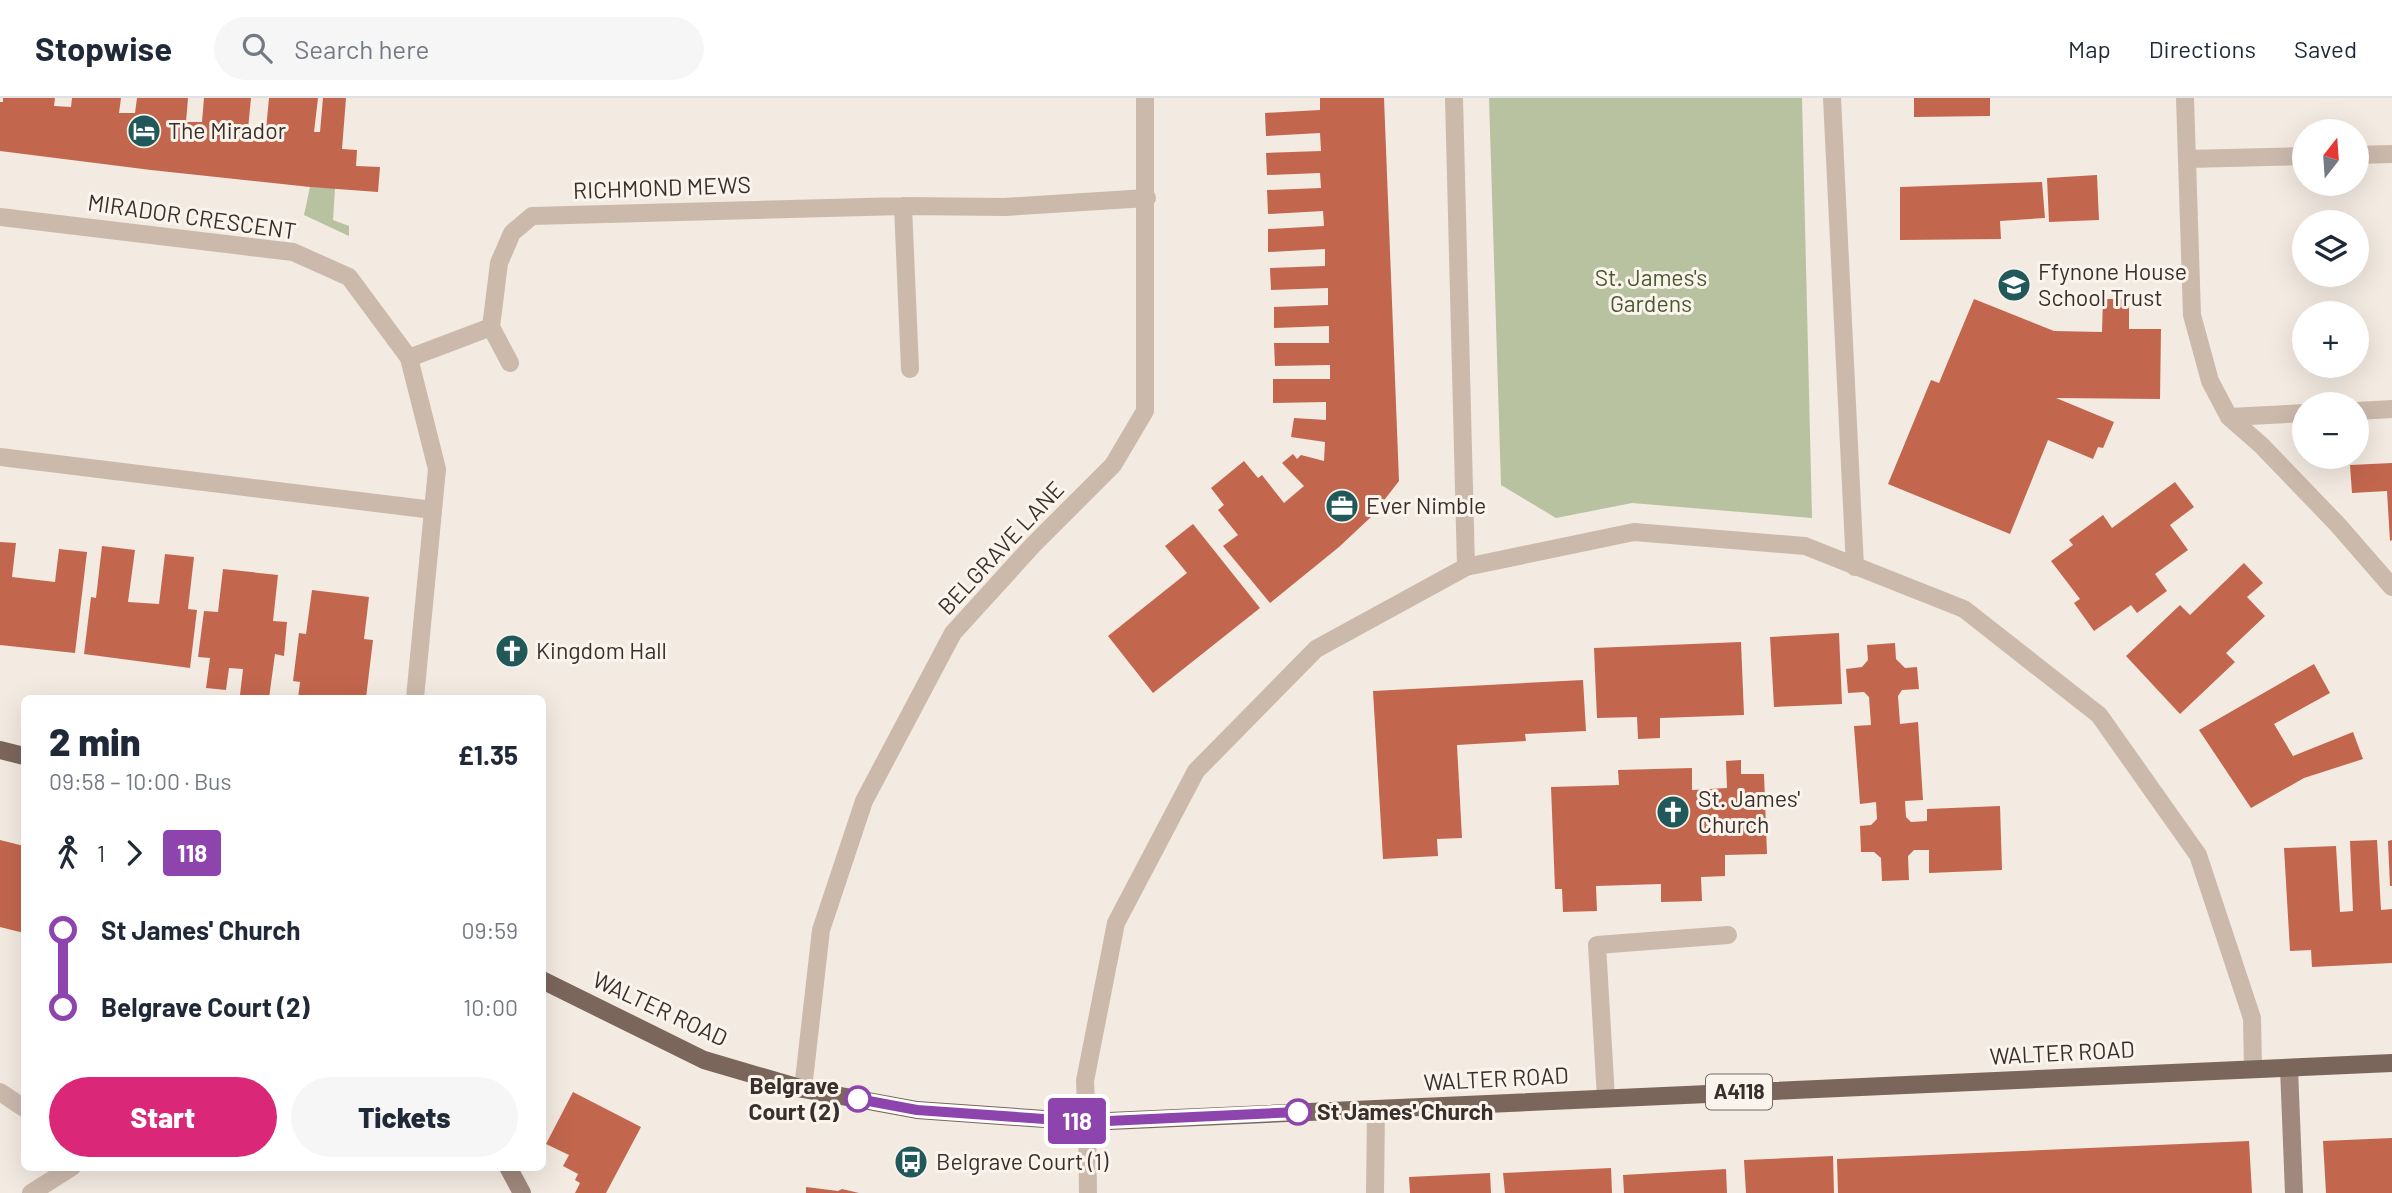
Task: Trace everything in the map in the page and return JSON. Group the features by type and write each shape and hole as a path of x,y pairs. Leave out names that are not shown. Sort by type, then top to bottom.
{"main road":[{"path":"0,750 21,755"},
{"name":"WALTER ROAD","path":"546,983 704,1060 803,1089 917,1110 1087,1122 2392,1063"}],"street":[{"name":"BELGRAVE LANE","path":"803,1089 821,930 864,802 953,633 1033,545 1114,465 1145,411 1145,98"},
{"path":"1454,98 1466,567"},
{"path":"1832,98 1855,567"},
{"path":"2185,98 2192,315 2210,381 2229,417 2338,525 2392,587"},
{"path":"2370,155 2392,155"},
{"path":"2187,159 2292,156"},
{"name":"RICHMOND MEWS","path":"491,327 499,262 512,233 532,216 903,206 1004,207 1146,198"},
{"path":"903,206 910,369"},
{"name":"MIRADOR CRESCENT","path":"0,217 293,252 349,277 409,358 438,469 415,695"},
{"path":"409,358 491,327 510,363"},
{"path":"2369,410 2392,409"},
{"path":"2229,417 2292,414"},
{"path":"0,457 433,510"},
{"path":"1088,1193 1085,1081 1116,923 1196,771 1316,649 1466,567 1634,532 1805,546 1964,608 2099,715 2198,855 2252,1018 2253,1069"},
{"path":"1605,1098 1597,945 1728,935"},
{"path":"2289,1068 2294,1193"},
{"path":"0,1092 21,1106"},
{"path":"1375,1193 1376,1109"},
{"path":"31,1193 66,1171"},
{"path":"510,1171 522,1193"}],"green space":[{"name":"St. James's Gardens","path":"1489,98 1802,98 1812,518 1632,503 1556,518 1501,485"},
{"path":"310,187 335,188 333,220 349,226 349,236 304,215"}],"building":[{"path":"3,98 55,98 54,106 71,107 72,98 121,98 119,113 135,113 137,98 188,98 186,122 202,122 204,98 251,98 248,129 266,130 269,98 318,98 314,132 320,132 323,98 346,98 342,149 357,150 356,166 380,167 378,192 151,170 0,151 0,102 3,102"},
{"path":"1320,98 1384,98 1399,481 1371,517 1270,603 1223,546 1238,535 1218,510 1224,505 1211,488 1244,461 1258,478 1262,475 1284,503 1304,486 1282,463 1293,454 1297,459 1301,455 1324,461 1325,442 1291,437 1294,418 1326,420 1326,402 1273,403 1273,379 1330,379 1330,365 1275,366 1274,343 1329,343 1329,326 1274,328 1274,307 1328,305 1328,288 1271,290 1270,268 1325,266 1325,249 1268,252 1268,229 1324,226 1323,211 1268,214 1267,190 1321,188 1320,173 1267,175 1266,153 1321,151 1320,133 1266,136 1265,113 1320,110"},
{"path":"1914,98 1990,98 1990,116 1914,117"},
{"path":"2097,175 2099,220 2049,222 2047,178"},
{"path":"2042,182 2045,218 2000,221 2001,239 1900,240 1900,187"},
{"path":"1974,299 2054,331 2102,332 2103,299 2129,299 2129,329 2161,329 2160,399 2056,398 2114,422 2103,448 2098,447 2093,459 2048,440 2010,534 1888,484 1931,380 1939,383"},
{"path":"2392,463 2390,541 2387,491 2352,493 2350,469 2369,469 2369,464"},
{"path":"2175,482 2194,507 2170,525 2188,550 2155,574 2167,591 2137,613 2131,605 2094,631 2074,603 2080,599 2051,561 2073,545 2069,540 2103,515 2112,528"},
{"path":"1193,524 1260,608 1153,693 1108,636 1187,573 1165,546"},
{"path":"0,542 16,543 12,577 55,582 59,549 87,552 75,653 0,645"},
{"path":"102,546 135,550 128,602 159,604 165,554 194,557 188,609 197,610 190,668 84,654 91,597 96,598"},
{"path":"2244,563 2263,583 2247,597 2265,616 2226,653 2235,662 2180,714 2126,656 2180,605 2190,615"},
{"path":"223,569 278,575 273,621 287,622 284,656 275,654 269,695 240,695 243,669 229,668 226,690 206,688 210,658 198,657 204,611 218,612"},
{"path":"312,590 369,597 364,639 373,640 366,695 298,695 300,682 293,681 299,633 306,634"},
{"path":"1839,633 1842,704 1774,707 1770,637"},
{"path":"1741,642 1744,715 1660,718 1660,738 1638,739 1637,717 1597,718 1594,648"},
{"path":"1895,643 1896,659 1905,668 1917,667 1919,689 1902,690 1898,696 1900,724 1918,722 1923,800 1905,801 1906,817 1911,822 1927,821 1927,809 2000,806 2002,870 1929,873 1929,850 1914,850 1908,856 1909,880 1882,881 1881,858 1874,852 1861,852 1860,826 1871,825 1877,819 1876,802 1860,804 1854,726 1871,725 1869,697 1864,692 1848,693 1846,669 1862,667 1868,660 1867,645"},
{"path":"2314,664 2330,693 2274,724 2293,756 2353,732 2363,759 2304,778 2251,808 2199,730"},
{"path":"1583,680 1586,731 1525,734 1526,741 1457,745 1462,838 1437,839 1438,856 1383,859 1373,691"},
{"path":"1741,760 1741,774 1764,774 1767,854 1725,855 1725,876 1701,877 1702,901 1661,902 1661,884 1596,886 1597,911 1563,912 1562,889 1555,889 1551,787 1619,785 1618,770 1692,768 1692,790 1727,788 1726,761"},
{"path":"0,840 21,845 21,932 0,927"},
{"path":"2377,840 2381,910 2392,909 2392,963 2312,967 2311,950 2290,951 2284,848 2336,846 2340,912 2353,911 2350,841"},
{"path":"2392,840 2392,886 2390,886 2388,841"},
{"path":"573,1092 641,1127 606,1193 575,1193 580,1183 575,1180 578,1174 563,1166 569,1155 546,1144"},
{"path":"2392,1138 2392,1193 2326,1193 2323,1141"},
{"path":"2249,1141 2252,1193 1838,1193 1837,1159"},
{"path":"1833,1156 1834,1193 1746,1193 1744,1160"},
{"path":"1611,1168 1612,1193 1505,1193 1503,1173"},
{"path":"1726,1169 1727,1193 1624,1193 1623,1175"},
{"path":"1490,1173 1491,1193 1410,1193 1409,1177"},
{"path":"806,1187 838,1191 842,1189 859,1193 806,1193"}],"bus line":[{"name":"118","path":"858,1099 917,1110 1087,1122 1298,1112"}],"place":[{"name":"The Mirador","path":"144,131"},
{"name":"Ffynone House School Trust","path":"2014,285"},
{"name":"Ever Nimble","path":"1342,506"},
{"name":"Kingdom Hall","path":"512,651"},
{"name":"St. James' Church","path":"1673,812"},
{"name":"Belgrave Court (2)","path":"858,1099"},
{"name":"St James' Church","path":"1298,1112"},
{"name":"Belgrave Court (1)","path":"911,1162"}]}
